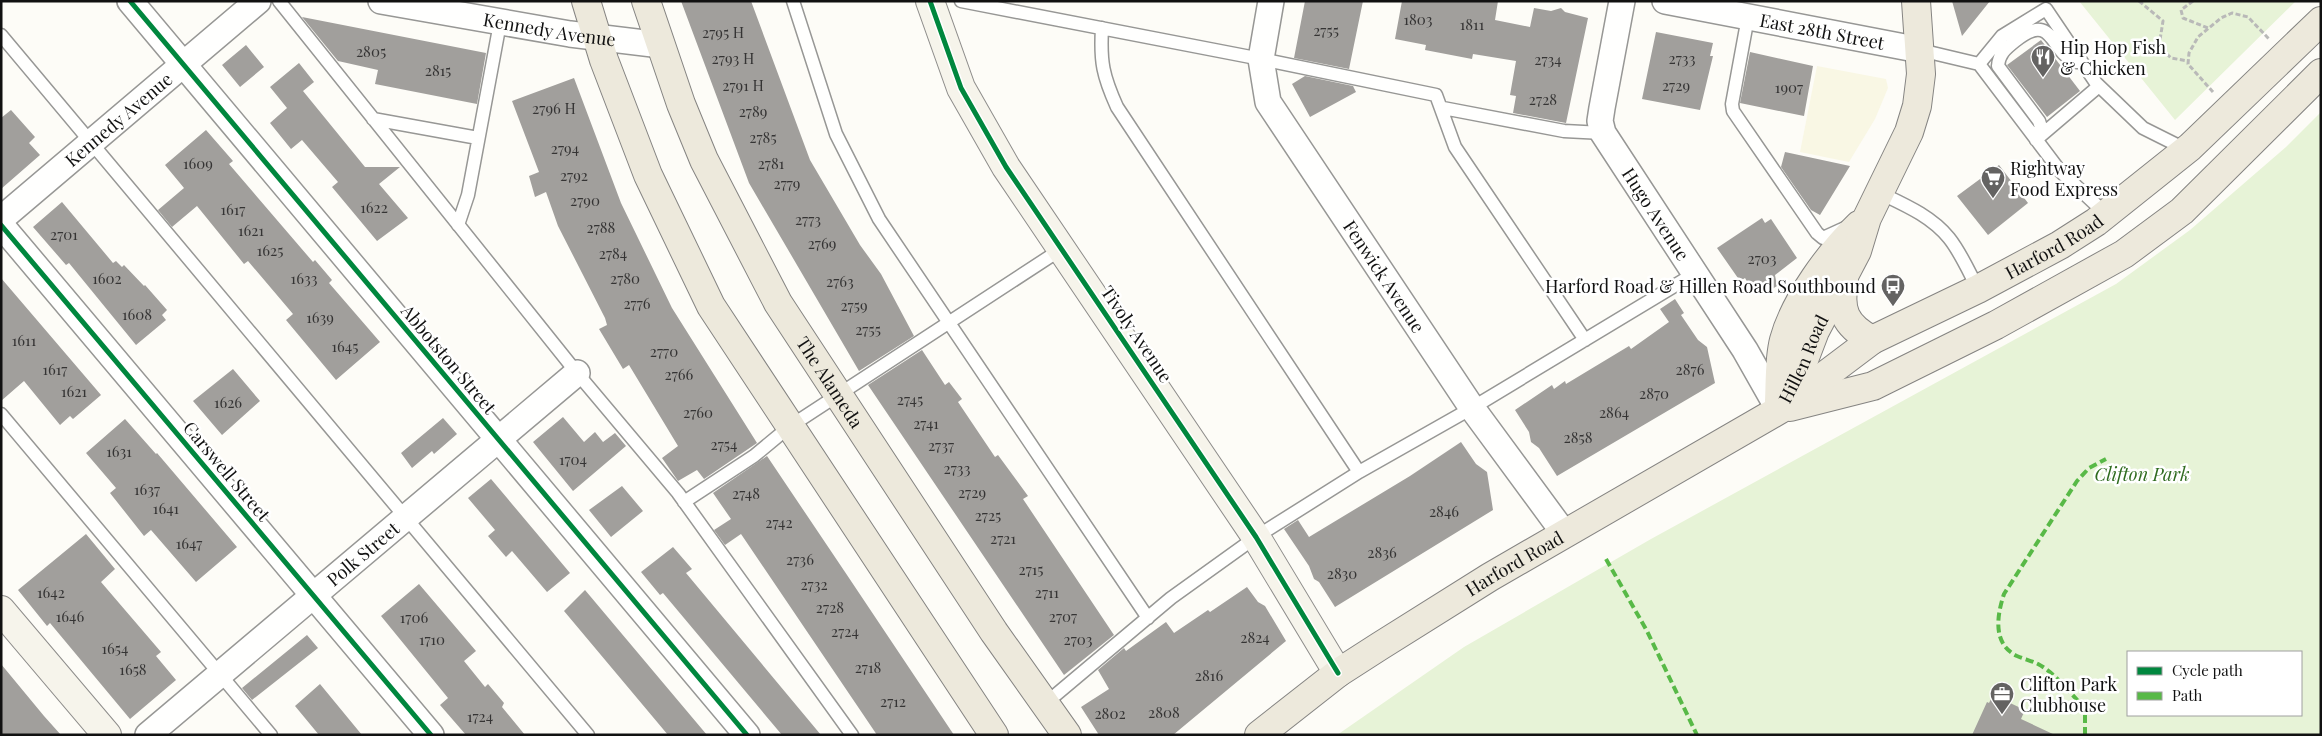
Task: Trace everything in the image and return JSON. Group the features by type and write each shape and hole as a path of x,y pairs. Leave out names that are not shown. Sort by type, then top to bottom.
{"main road":[{"path":"586,1 597,38 648,175 711,306 994,735"},
{"name":"The Alameda","path":"646,1 681,104 725,203 778,303 989,624 1067,735"},
{"name":"Hillen Road","path":"1779,410 1802,366 1815,331 1856,251 1867,218 1900,155 1917,106 1921,74 1916,1"},
{"name":"Harford Road","path":"1259,735 1338,674 1490,577 1779,410 1872,340 1978,289 2060,246 2106,214 2187,150 2286,57 2321,21"},
{"name":"Harford Road","path":"1779,410 1874,386 1996,325 2124,254 2182,211 2321,73"},
{"name":"Hillen Road","path":"1779,410 1780,366 1784,340 1793,317 1807,292 1842,242 1867,218"},
{"path":"1844,276 1842,294 1844,312 1849,324 1872,340"}],"street":[{"name":"Abbotston Street","path":"130,1 748,735"},
{"name":"Kennedy Avenue","path":"1,219 258,1"},
{"name":"Kennedy Avenue","path":"382,1 406,3 500,23 597,38 661,45"},
{"name":"Tivoly Avenue","path":"930,1 962,88 1006,167 1063,248 1256,537 1338,674"},
{"name":"Fenwick Avenue","path":"1271,1 1261,59 1268,102 1472,408 1564,533"},
{"path":"1603,134 1600,121 1622,1"},
{"name":"East 28th Street","path":"1665,1 1920,50"},
{"name":"Hugo Avenue","path":"1603,134 1745,350 1779,410"},
{"name":"Carswell Street","path":"1,225 432,735"},
{"name":"Polk Street","path":"148,735 577,373"},
{"path":"1,610 107,735"}],"lane":[{"path":"279,1 577,373 684,502 852,735"},
{"path":"792,1 836,134 879,219 1148,618"},
{"path":"961,1 1436,95 1443,108 1455,147 1585,340"},
{"path":"1979,64 2002,36 2046,9 2099,86 2142,128 2187,150"},
{"path":"1748,17 1732,104 1733,110 1817,233 1823,238 1867,218"},
{"path":"458,225 468,194 500,23"},
{"path":"1102,28 1100,55 1104,80 1117,107 1359,472"},
{"path":"2036,140 2041,127 2039,121 1998,66 2003,51 2027,31 2039,30 2046,32 2071,60 2081,62"},
{"path":"1,35 588,735"},
{"path":"1920,50 1979,64 2060,171 2106,214"},
{"path":"2036,140 2099,86"},
{"path":"1443,108 1564,131 1603,134"},
{"path":"373,118 478,138"},
{"path":"1880,193 1917,211 1948,237 1960,254 1978,289"},
{"path":"684,502 754,456 790,427 1063,248"},
{"path":"1046,703 1171,598 1256,537 1359,472 1472,408 1694,274"},
{"path":"1,414 272,735"}],"path":[{"path":"2138,1 2163,21 2159,46 2171,58 2188,60"},
{"path":"2193,1 2181,10 2183,18 2196,25 2208,28"},
{"path":"2228,110 2188,64 2189,53 2198,37 2221,18 2232,13 2248,17 2286,57"}],"shaded area":[{"path":"1817,66 1886,79 1888,88 1875,119 1849,162 1800,152"}],"green space":[{"path":"2079,1 2296,1 2175,120"},
{"name":"Clifton Park","path":"2321,112 2321,735 1337,735 1464,647 1651,539 2116,284 2190,230 2286,147"}],"building":[{"path":"681,1 751,1 810,160 860,245 881,274 914,336 859,371 749,183"},
{"path":"1305,1 1363,1 1349,69 1294,58"},
{"path":"1402,1 1498,1 1495,20 1530,27 1534,8 1551,11 1561,8 1565,12 1588,18 1566,123 1513,113 1516,96 1510,95 1516,61 1473,54 1472,59 1425,50 1426,45 1395,39"},
{"path":"1952,1 1990,1 1962,36"},
{"path":"302,17 486,53 477,104 375,84 378,70 338,61"},
{"path":"1656,32 1713,43 1710,56 1713,56 1700,110 1642,99"},
{"name":"Hip Hop Fish & Chicken","path":"2041,40 2080,91 2047,117 2007,65"},
{"path":"246,45 264,67 240,87 222,65"},
{"path":"1750,52 1813,66 1804,116 1740,103"},
{"path":"299,63 314,82 303,91 365,167 400,167 379,184 408,218 377,241 332,187 338,182 302,140 291,149 270,123 287,108 270,87"},
{"path":"1305,76 1353,86 1356,92 1310,117 1292,84"},
{"path":"574,78 621,203 672,308 757,443 704,479 697,470 678,481 662,458 678,446 629,365 623,369 599,329 607,325 605,318 558,226 546,192 535,197 529,176 539,172 512,101"},
{"path":"11,110 35,137 29,143 40,155 1,189 1,118"},
{"path":"206,130 233,161 229,164 313,262 315,260 332,280 329,283 380,342 336,380 286,320 293,314 248,261 244,264 197,206 172,227 158,210 184,188 165,165"},
{"path":"1785,152 1850,166 1820,215 1811,210 1781,167"},
{"name":"Rightway Food Express","path":"1999,165 2028,203 1988,235 1957,196"},
{"path":"62,202 113,263 116,261 122,267 124,265 167,310 162,315 166,320 136,345 69,263 66,265 33,227"},
{"path":"1762,218 1765,223 1771,219 1797,258 1775,275 1777,286 1764,294 1762,291 1755,295 1745,278 1740,281 1717,248"},
{"path":"1,278 101,395 73,419 70,416 60,425 24,381 1,401"},
{"path":"1675,299 1684,313 1681,315 1698,340 1707,347 1715,383 1557,476 1539,448 1531,442 1529,432 1515,410 1552,385 1554,389 1565,381 1566,384 1629,346 1631,349 1669,322 1660,309"},
{"path":"922,350 945,385 949,382 962,399 958,402 995,457 998,455 1028,496 1023,499 1114,635 1064,675 868,385"},
{"path":"233,369 260,401 222,435 193,401"},
{"path":"563,417 584,442 595,432 603,442 615,433 626,446 573,491 533,442"},
{"path":"443,418 457,434 434,454 432,451 412,468 401,453"},
{"path":"125,419 157,453 237,547 196,582 151,530 144,536 110,493 116,488 86,453"},
{"path":"1461,442 1476,464 1487,472 1493,510 1335,607 1319,582 1314,579 1309,566 1284,529 1298,520 1309,537 1410,476"},
{"path":"767,456 954,735 877,735 741,534 725,545 714,530 731,519 713,493"},
{"path":"491,479 570,573 547,592 512,551 506,557 488,536 495,530 468,498"},
{"path":"622,486 643,511 611,537 589,510"},
{"path":"86,534 115,569 101,582 161,652 156,656 176,680 130,719 50,623 47,626 18,590"},
{"path":"673,547 692,569 686,573 821,735 782,735 663,593 660,595 641,572"},
{"path":"419,584 476,651 464,661 485,687 488,684 504,703 502,707 525,735 466,735 440,705 448,698 381,616"},
{"path":"1247,587 1258,602 1265,606 1286,641 1173,735 1099,735 1081,707 1109,689 1098,670 1124,648 1126,651 1166,622 1174,633"},
{"path":"585,590 707,735 668,735 564,611"},
{"path":"307,635 318,648 252,700 242,688"},
{"path":"1,664 44,716 61,735 1,735"},
{"path":"320,684 362,735 319,735 295,706"},
{"name":"Clifton Park Clubhouse","path":"1993,695 2025,710 2021,719 2055,735 1972,735 1987,702 1989,703"}],"marked path":[{"path":"2085,735 2085,713 2081,704 2056,677 2044,668 2009,651 2000,637 1998,620 2004,594 2077,481 2089,468 2106,459"},
{"path":"1606,559 1647,631 1697,735"}],"cycle path":[{"path":"130,1 747,735"},
{"path":"930,1 961,88 1006,167 1256,537 1338,673"},
{"path":"1,225 431,735"}],"place":[{"name":"Hip Hop Fish & Chicken","path":"2043,78"},
{"name":"Rightway Food Express","path":"1993,199"},
{"name":"Harford Road & Hillen Road Southbound","path":"1893,307"},
{"name":"Clifton Park Clubhouse","path":"2002,715"}]}
